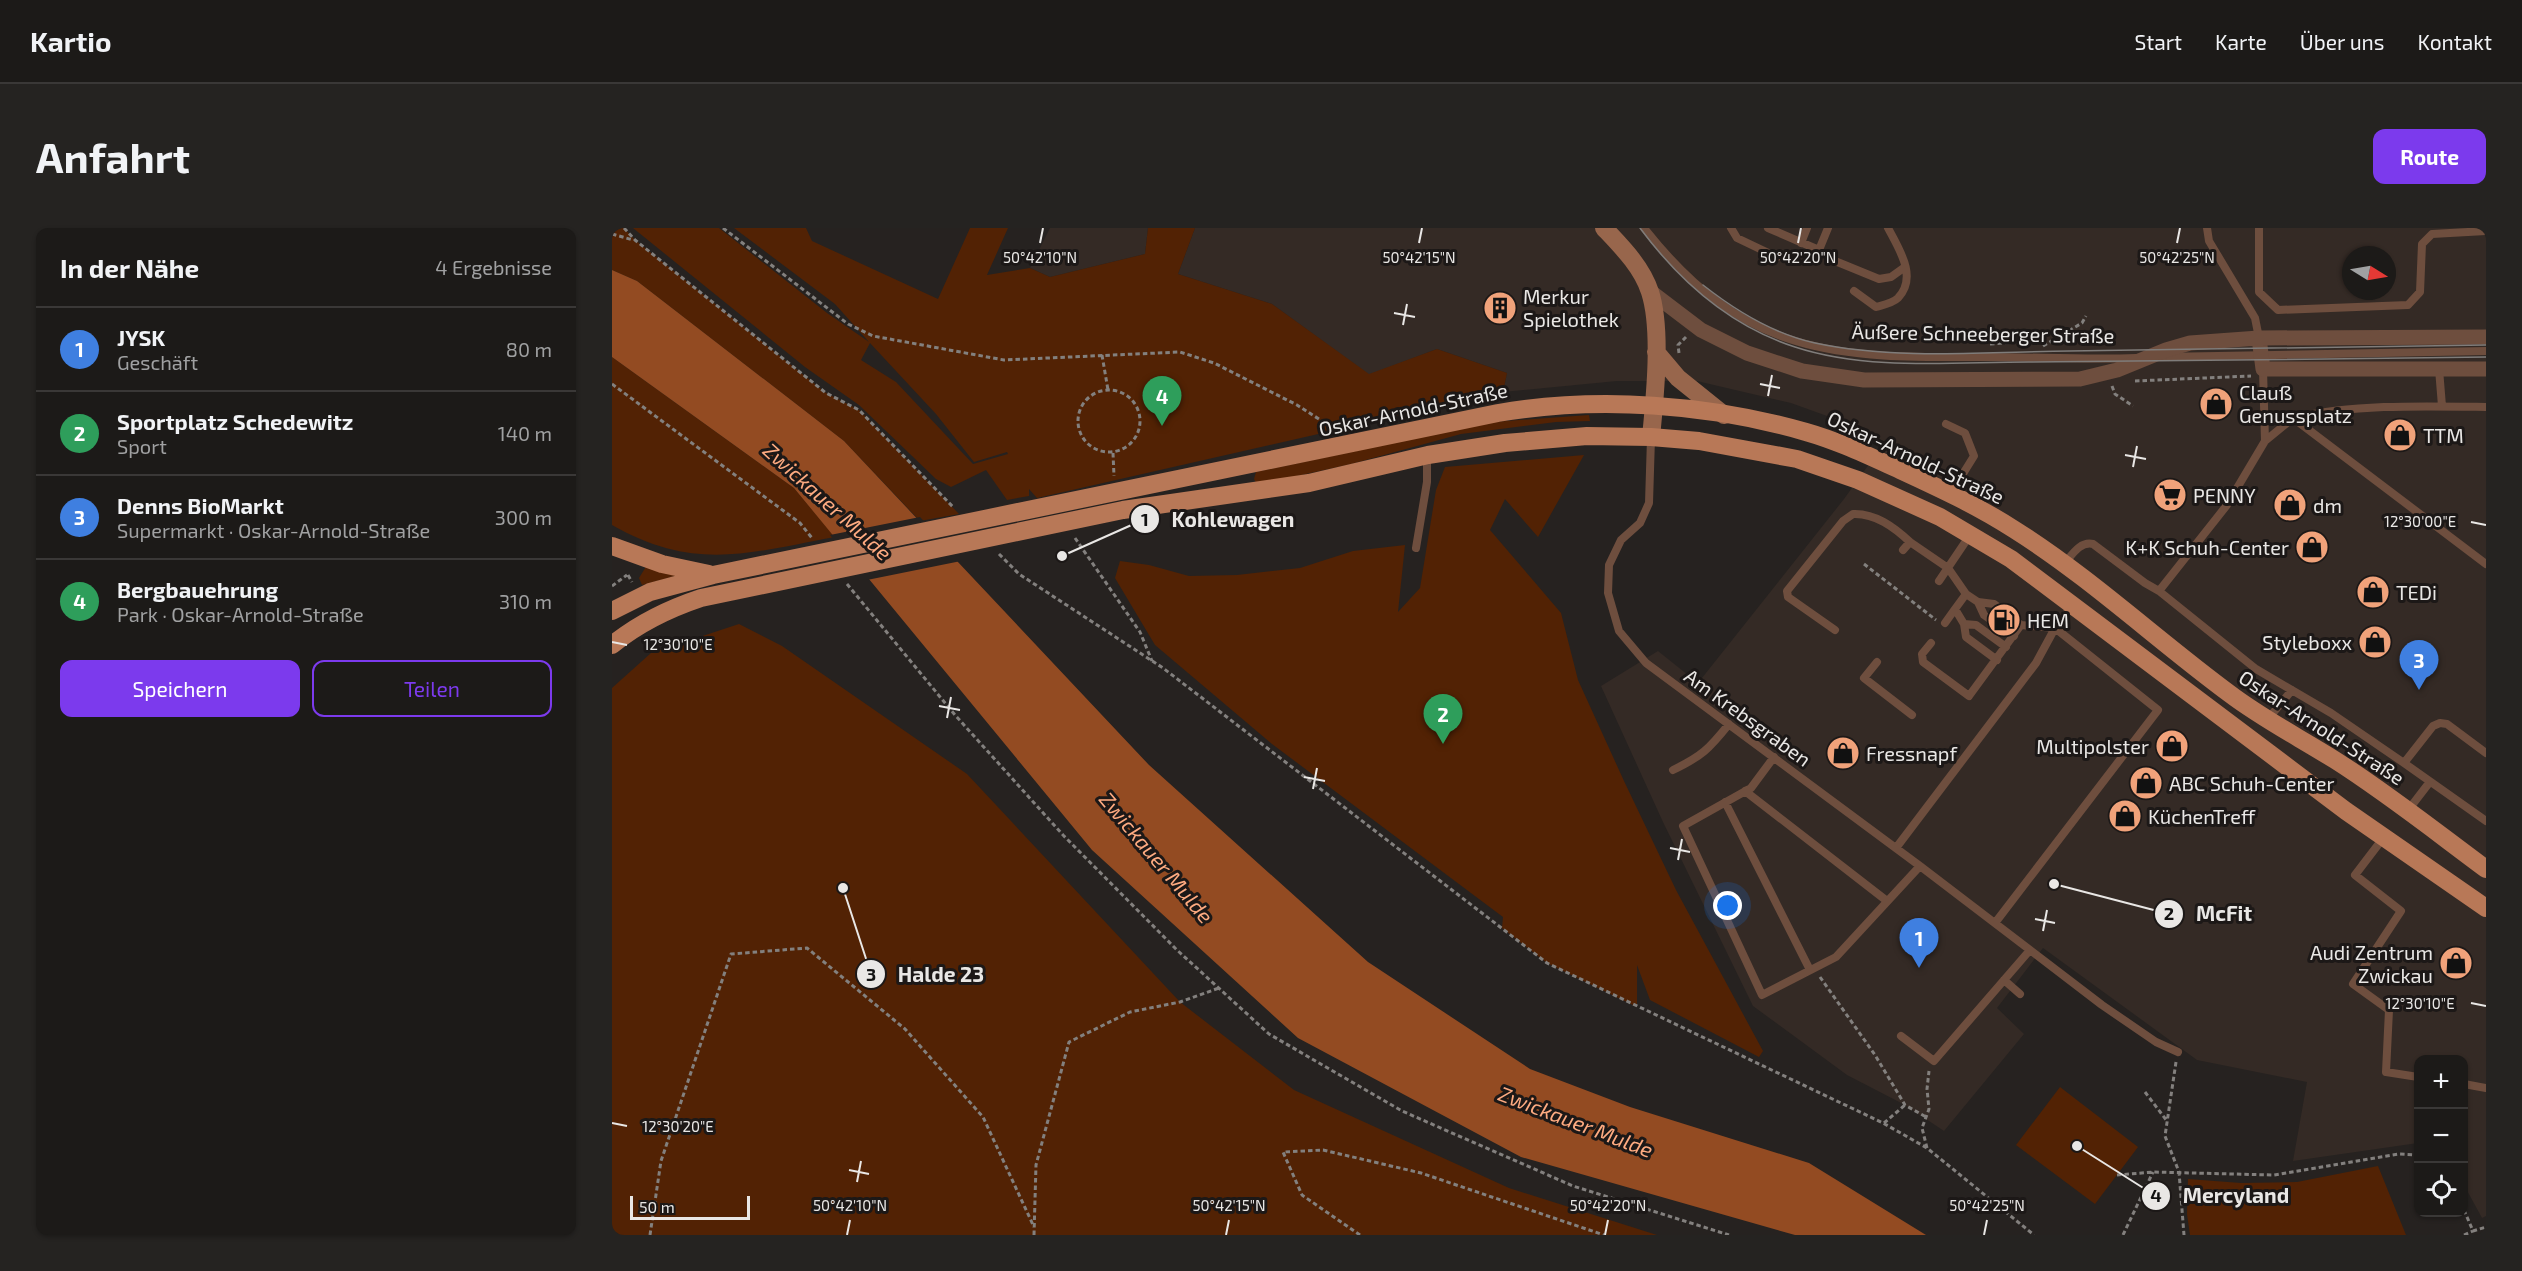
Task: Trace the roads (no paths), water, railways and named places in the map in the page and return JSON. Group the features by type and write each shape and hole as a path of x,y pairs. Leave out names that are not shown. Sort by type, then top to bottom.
{"main road":[{"name":"Äußere Schneeberger Straße","path":"1604,228 1636,264 1650,292 1657,338 1651,437"},
{"path":"1656,352 1678,378 1724,415"},
{"name":"Oskar-Arnold-Straße","path":"614,605 650,592 713,575 1518,410 1594,405 1654,407 1724,415 1766,422 1850,447 1951,494 2015,530 2064,564 2231,695 2336,760 2408,810 2486,869"},
{"path":"614,638 671,608 701,598 771,582 1022,530 1192,498 1309,483 1428,455 1505,443 1563,438 1651,437 1699,441 1797,459 1866,484 1940,517 1971,534 2011,559 2384,837 2486,908"},
{"path":"612,546 662,564 713,575"},
{"path":"614,605 636,627"}],"street":[{"name":"Äußere Schneeberger Straße","path":"1650,292 1701,330 1747,353 1802,371 1853,379 2080,379 2117,370 2190,343 2259,338 2486,337"},
{"path":"2259,338 2262,367"},
{"name":"Äußere Schneeberger Straße","path":"2262,367 2486,369"}],"lane":[{"name":"Äußere Schneeberger Straße","path":"1644,228 1677,267 1713,299 1759,327 1813,347 1882,356 2148,358 2262,367 2486,351"},
{"path":"1731,228 1737,238 1778,257"},
{"path":"1768,228 1786,232 1834,261 1879,279 1891,276 1905,267"},
{"path":"1801,243 1807,228"},
{"path":"1819,250 1828,228"},
{"path":"1854,291 1876,307 1897,300 1903,290 1907,274 1903,256 1888,228"},
{"path":"2206,228 2209,241 2255,318 2259,338"},
{"path":"2259,228 2259,292 2278,310 2408,305 2420,292 2422,244 2432,234 2486,231"},
{"path":"2262,367 2265,441"},
{"path":"2439,369 2442,406"},
{"path":"2159,591 2227,505 2265,441 2293,418 2323,411 2442,406 2486,407"},
{"path":"2293,418 2486,564"},
{"path":"1946,424 1965,433 1974,456 1951,494"},
{"name":"Am Krebsgraben","path":"1651,437 1649,503 1640,523 1622,540 1609,565 1608,593 1618,631 1646,663 2120,1017 2156,1042 2178,1052"},
{"path":"1416,548 1427,482 1428,455"},
{"path":"1835,630 1788,597 1787,591 1843,521 1853,514 1869,516 1898,531 1948,568 1966,594 1978,602 1994,604 2021,625 2055,628 2158,710 1995,923"},
{"path":"1939,581 1971,534"},
{"path":"1903,550 1910,542"},
{"path":"2064,564 2082,545 2093,544 2145,584 2159,591 2256,669 2340,719 2404,763 2428,783 2486,821"},
{"path":"1942,623 1966,594"},
{"path":"1978,602 1984,615 2014,636"},
{"path":"1896,848 2036,663 2055,628 2073,605"},
{"path":"1955,609 1964,624 1966,637 1997,660"},
{"path":"1964,624 1976,625 2006,647"},
{"path":"1931,643 1922,654 1923,662 1969,696 2021,625"},
{"path":"1877,662 1864,678 1912,715"},
{"path":"2268,720 2292,690"},
{"path":"2404,763 2433,726 2440,723 2447,724 2486,753"},
{"path":"1673,770 1699,758 1729,724"},
{"path":"1774,757 1751,788 1683,826 1762,995 1836,957 1920,866"},
{"path":"2408,810 2428,783"},
{"path":"1744,791 1887,901"},
{"path":"1725,802 1812,969"},
{"path":"2384,837 2355,875 2401,911 2353,984 2389,1010 2386,1072 2414,1076"},
{"path":"1901,1036 1934,1061 2030,950"},
{"path":"2004,980 2020,994"},
{"path":"2468,1085 2486,1088"}],"water":[{"name":"Zwickauer Mulde","path":"612,270 637,281 844,441 1149,765 1368,962 1530,1069 1630,1107 1809,1163 1926,1235 1795,1235 1521,1157 1298,1038 1092,850 794,488 612,357"}],"tram line":[{"path":"1640,228 1655,248 1689,284 1728,314 1771,338 1823,355 1911,364 2486,357"},
{"path":"1703,285 1742,312 1785,334 1815,343 1877,352 1941,354 2486,345"}],"place":[{"name":"Merkur Spielothek","path":"1500,308"},
{"name":"Clauß Genussplatz","path":"2216,404"},
{"name":"Bergbauehrung","path":"1162,426"},
{"name":"TTM","path":"2400,435"},
{"name":"PENNY","path":"2170,495"},
{"name":"dm","path":"2290,505"},
{"name":"K+K Schuh-Center","path":"2312,547"},
{"name":"Kohlewagen","path":"1062,556"},
{"name":"TEDi","path":"2373,592"},
{"name":"HEM","path":"2004,620"},
{"name":"Styleboxx","path":"2375,642"},
{"name":"Denns BioMarkt","path":"2419,690"},
{"name":"Sportplatz Schedewitz","path":"1443,744"},
{"name":"Multipolster","path":"2172,746"},
{"name":"Fressnapf","path":"1843,753"},
{"name":"ABC Schuh-Center","path":"2146,783"},
{"name":"KüchenTreff","path":"2125,816"},
{"name":"McFit","path":"2054,884"},
{"name":"Halde 23","path":"843,888"},
{"name":"Audi Zentrum Zwickau","path":"2456,963"},
{"name":"JYSK","path":"1919,968"},
{"name":"Mercyland","path":"2077,1146"}]}
